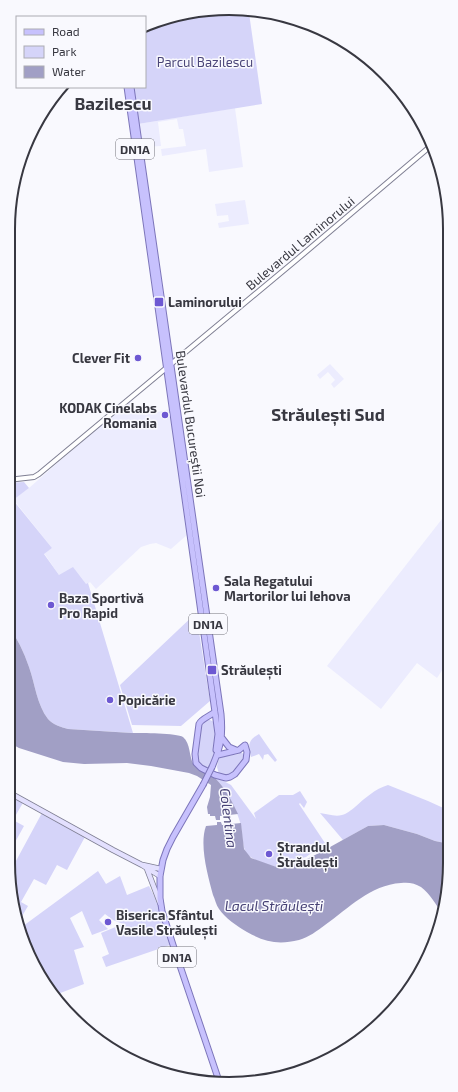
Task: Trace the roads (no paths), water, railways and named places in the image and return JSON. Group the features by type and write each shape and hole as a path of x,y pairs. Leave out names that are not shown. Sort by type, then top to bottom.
{"main road":[{"name":"Bulevardul Bucureștii Noi","path":"126,88 215,712 218,739 213,765"},
{"name":"Bulevardul Bucureștii Noi","path":"131,88 222,727 222,738 218,754 203,785 170,843 161,869"},
{"path":"215,712 198,724 195,754 198,766 218,776 224,778 230,777 235,774 246,760 247,754 245,745 241,749 218,754"},
{"path":"207,718 216,721"},
{"path":"222,738 229,747 237,750"},
{"path":"15,796 160,876"},
{"path":"142,865 161,869"},
{"path":"147,869 160,904"},
{"name":"DN1A","path":"161,869 159,887 160,904 218,1077"}],"street":[{"name":"Bulevardul Laminorului","path":"15,479 34,477 39,474 428,149"},
{"path":"161,373 165,373 167,375"}],"water":[{"path":"15,637 23,651 29,667 41,707 52,723 68,729 167,734 183,737 188,744 192,760 196,767 219,782 238,814 220,816 220,820 216,820 215,816 210,816 210,814 208,814 207,807 211,785 189,773 127,763 84,764 63,762 15,746"},
{"name":"Lacul Străulești","path":"217,822 221,822 222,825 241,823 244,849 251,858 282,869 321,852 368,826 384,825 443,843 443,877 438,908 430,896 421,887 411,883 401,883 379,888 360,898 316,932 303,939 291,942 272,942 260,938 243,930 228,919 218,907 213,895 205,860 203,842 206,826 217,825"}],"place":[{"name":"Laminorului","path":"159,302"},
{"name":"Clever Fit","path":"138,358"},
{"name":"KODAK Cinelabs Romania","path":"165,415"},
{"name":"Sala Regatului Martorilor lui Iehova","path":"216,588"},
{"name":"Baza Sportivă Pro Rapid","path":"51,605"},
{"name":"Străulești","path":"212,670"},
{"name":"Popicărie","path":"110,700"},
{"name":"Ștrandul Străulești","path":"269,854"},
{"name":"Biserica Sfântul Vasile Străulești","path":"108,922"}],"district":[{"name":"Bazilescu","path":"113,103"},
{"name":"Străulești Sud","path":"328,414"}],"park label":[{"name":"Parcul Bazilescu","path":"205,62"}],"water label":[{"name":"Colentina","path":"229,818"}]}
